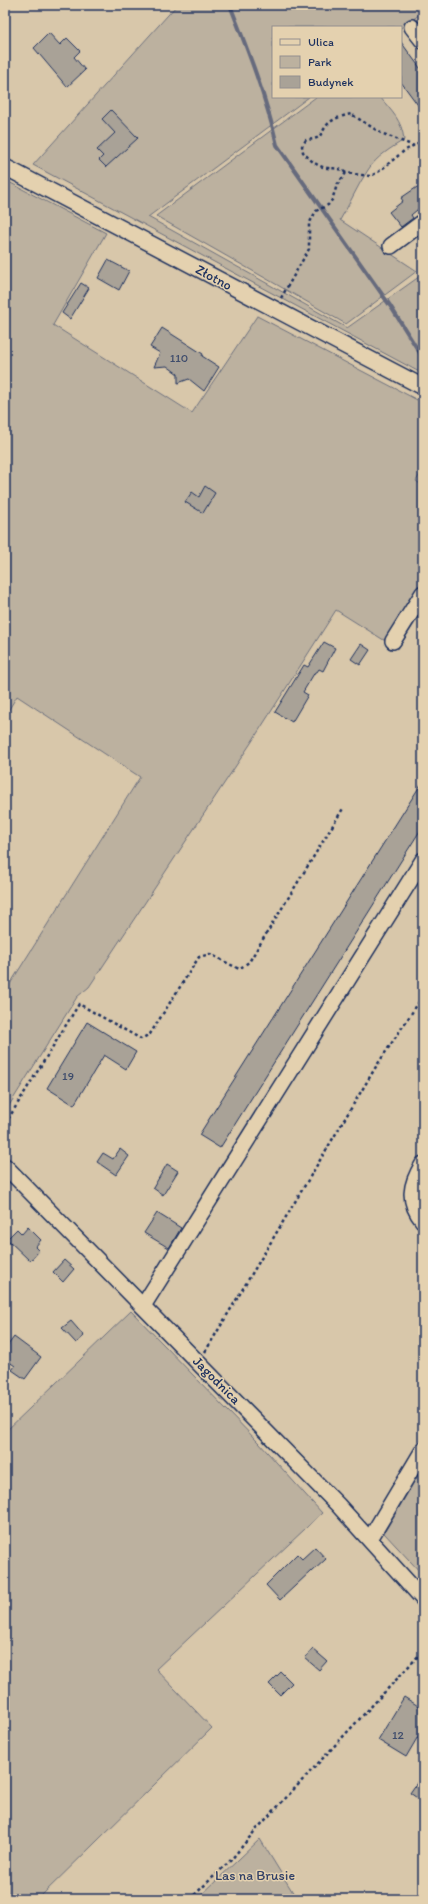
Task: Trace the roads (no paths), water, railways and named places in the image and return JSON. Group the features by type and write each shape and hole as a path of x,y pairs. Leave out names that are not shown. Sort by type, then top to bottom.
{"street":[{"path":"412,26 423,41"},
{"name":"Złotno","path":"5,167 423,387"},
{"path":"391,246 423,222"},
{"path":"393,642 423,593"},
{"path":"143,1306 423,860"},
{"path":"423,1164 416,1177 411,1195 416,1213 423,1221"},
{"name":"Jagodnica","path":"5,1166 199,1362 370,1539 423,1599"},
{"path":"370,1539 423,1450"}],"waterway":[{"path":"230,5 262,92 277,145 391,307 423,358"}],"park label":[{"name":"Las na Brusie","path":"255,1875"}]}
